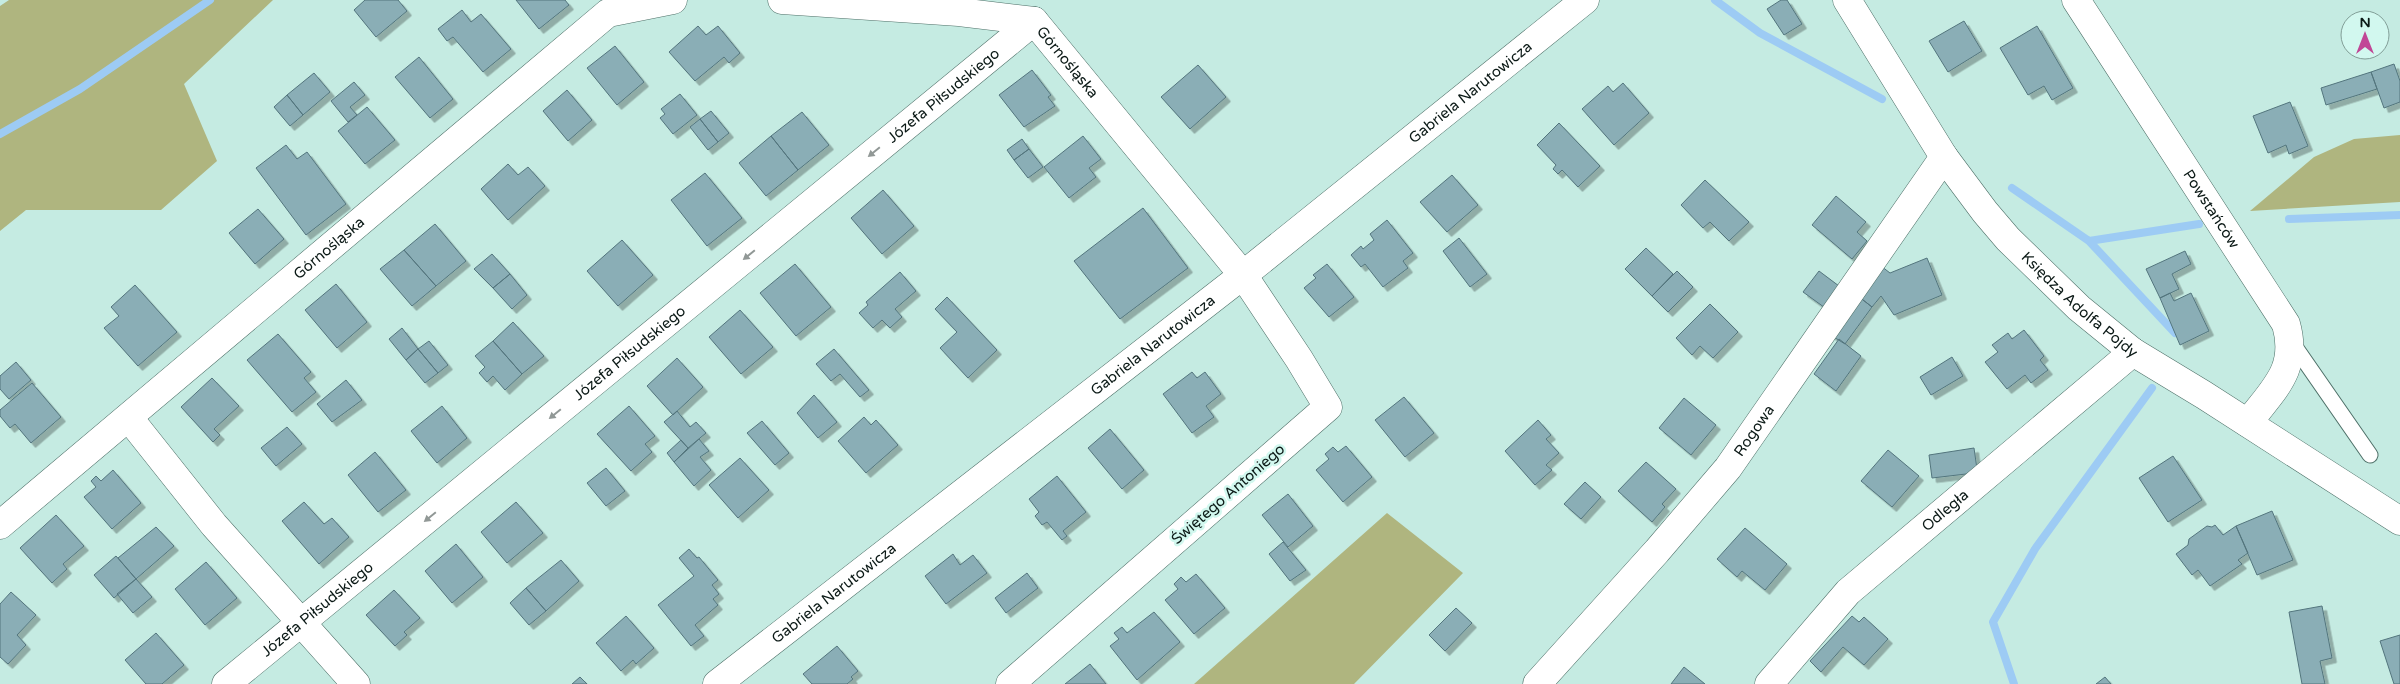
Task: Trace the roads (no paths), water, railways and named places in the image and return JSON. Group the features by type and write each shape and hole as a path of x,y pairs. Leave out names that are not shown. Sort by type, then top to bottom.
{"street":[{"name":"Górnośląska","path":"0,525 608,13 673,0"},
{"name":"Górnośląska","path":"782,0 959,12 1034,21 1243,275"},
{"name":"Gabriela Narutowicza","path":"717,684 1243,275 1584,0"},
{"name":"Księdza Adolfa Pojdy","path":"1847,0 1944,157 2008,239 2079,308 2133,352 2248,423 2400,521"},
{"name":"Powstańców","path":"2076,0 2286,324 2290,339 2290,354 2287,368 2248,423"},
{"name":"Józefa Piłsudskiego","path":"226,684 1034,21"},
{"name":"Rogowa","path":"1537,684 1657,551 1728,468 1944,157"},
{"name":"Świętego Antoniego","path":"1010,684 1328,407 1299,359 1243,275"},
{"name":"Odległa","path":"1770,684 1848,592 2133,352"},
{"path":"129,418 214,525 356,684"}],"lane":[{"path":"2290,339 2370,455"}],"waterway":[{"path":"0,134 80,89 210,0"},
{"path":"1715,0 1760,33 1882,99"},
{"path":"2012,188 2089,241 2199,224"},
{"path":"2289,219 2400,215"},
{"path":"2089,241 2175,333"},
{"path":"2014,684 1993,622 2035,549 2152,388"}]}
